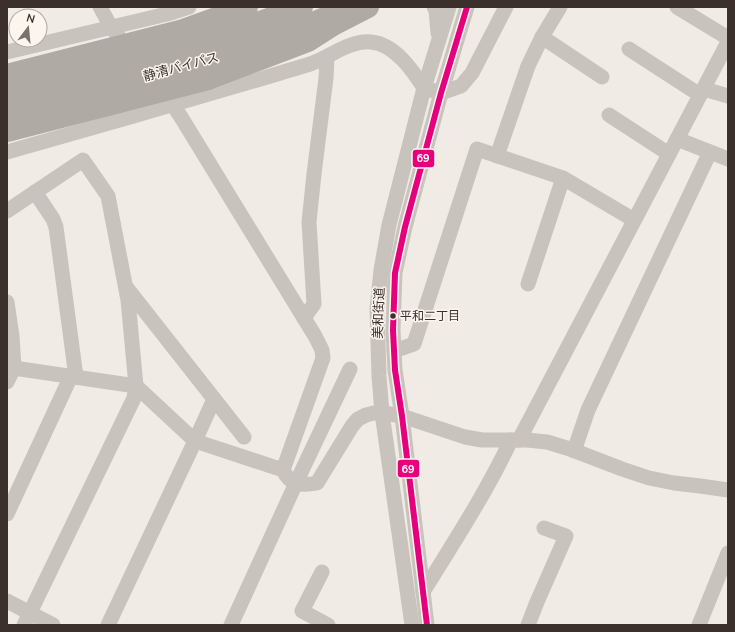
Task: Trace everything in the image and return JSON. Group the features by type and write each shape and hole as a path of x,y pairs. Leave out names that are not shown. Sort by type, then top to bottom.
{"highway":[{"path":"7,75 180,31 247,7"},
{"name":"静清バイパス","path":"7,93 41,86 193,46 302,7"},
{"name":"静清バイパス","path":"7,111 197,63 240,50 299,29 350,7"},
{"path":"7,131 208,79 308,41 333,25 368,7"}],"street":[{"path":"100,7 111,27 173,105 304,318 322,350 323,358 283,470 286,477 296,483 306,485 317,483 352,426 358,419 366,414 378,412 402,416 465,437 482,440 527,440 547,442 649,478 728,490"},
{"path":"7,52 167,14 189,7"},
{"path":"434,7 436,10 439,42"},
{"name":"美和街道","path":"412,625 382,413 379,376 377,309 381,270 389,225 424,88 449,7"},
{"name":"美和街道","path":"427,625 402,416 395,370 393,330 395,273 405,227 441,93 467,7"},
{"path":"7,152 314,63 360,42 373,42 386,46 397,54 413,71 424,88 441,93 462,86 472,73 506,7"},
{"path":"497,156 528,66 542,36 560,7"},
{"path":"677,7 728,38"},
{"path":"542,36 602,77"},
{"path":"423,592 515,440 728,42"},
{"path":"629,49 702,92 728,96"},
{"path":"304,318 314,304 309,222 326,78 327,57"},
{"path":"609,114 669,154"},
{"path":"677,139 728,159"},
{"path":"394,352 414,344 477,149 563,178 634,220"},
{"path":"574,451 588,410 710,152"},
{"path":"7,211 83,160 108,196 128,300 136,386 134,398 27,619"},
{"path":"528,284 563,178"},
{"path":"7,514 74,377 56,227 53,219 35,192"},
{"path":"125,286 244,437"},
{"path":"7,302 12,336 11,367 7,382"},
{"path":"11,367 136,386 195,441 283,470"},
{"path":"231,625 350,370"},
{"path":"108,625 214,399"},
{"path":"528,625 566,536 544,528"},
{"path":"699,625 728,553"},
{"path":"322,572 302,611 323,624"},
{"path":"7,601 27,619 53,625"}],"transit line":[{"name":"69","path":"427,625 402,416 395,370 393,330 395,273 405,227 441,93 467,7"}],"place":[{"name":"平和二丁目","path":"393,316"}]}
